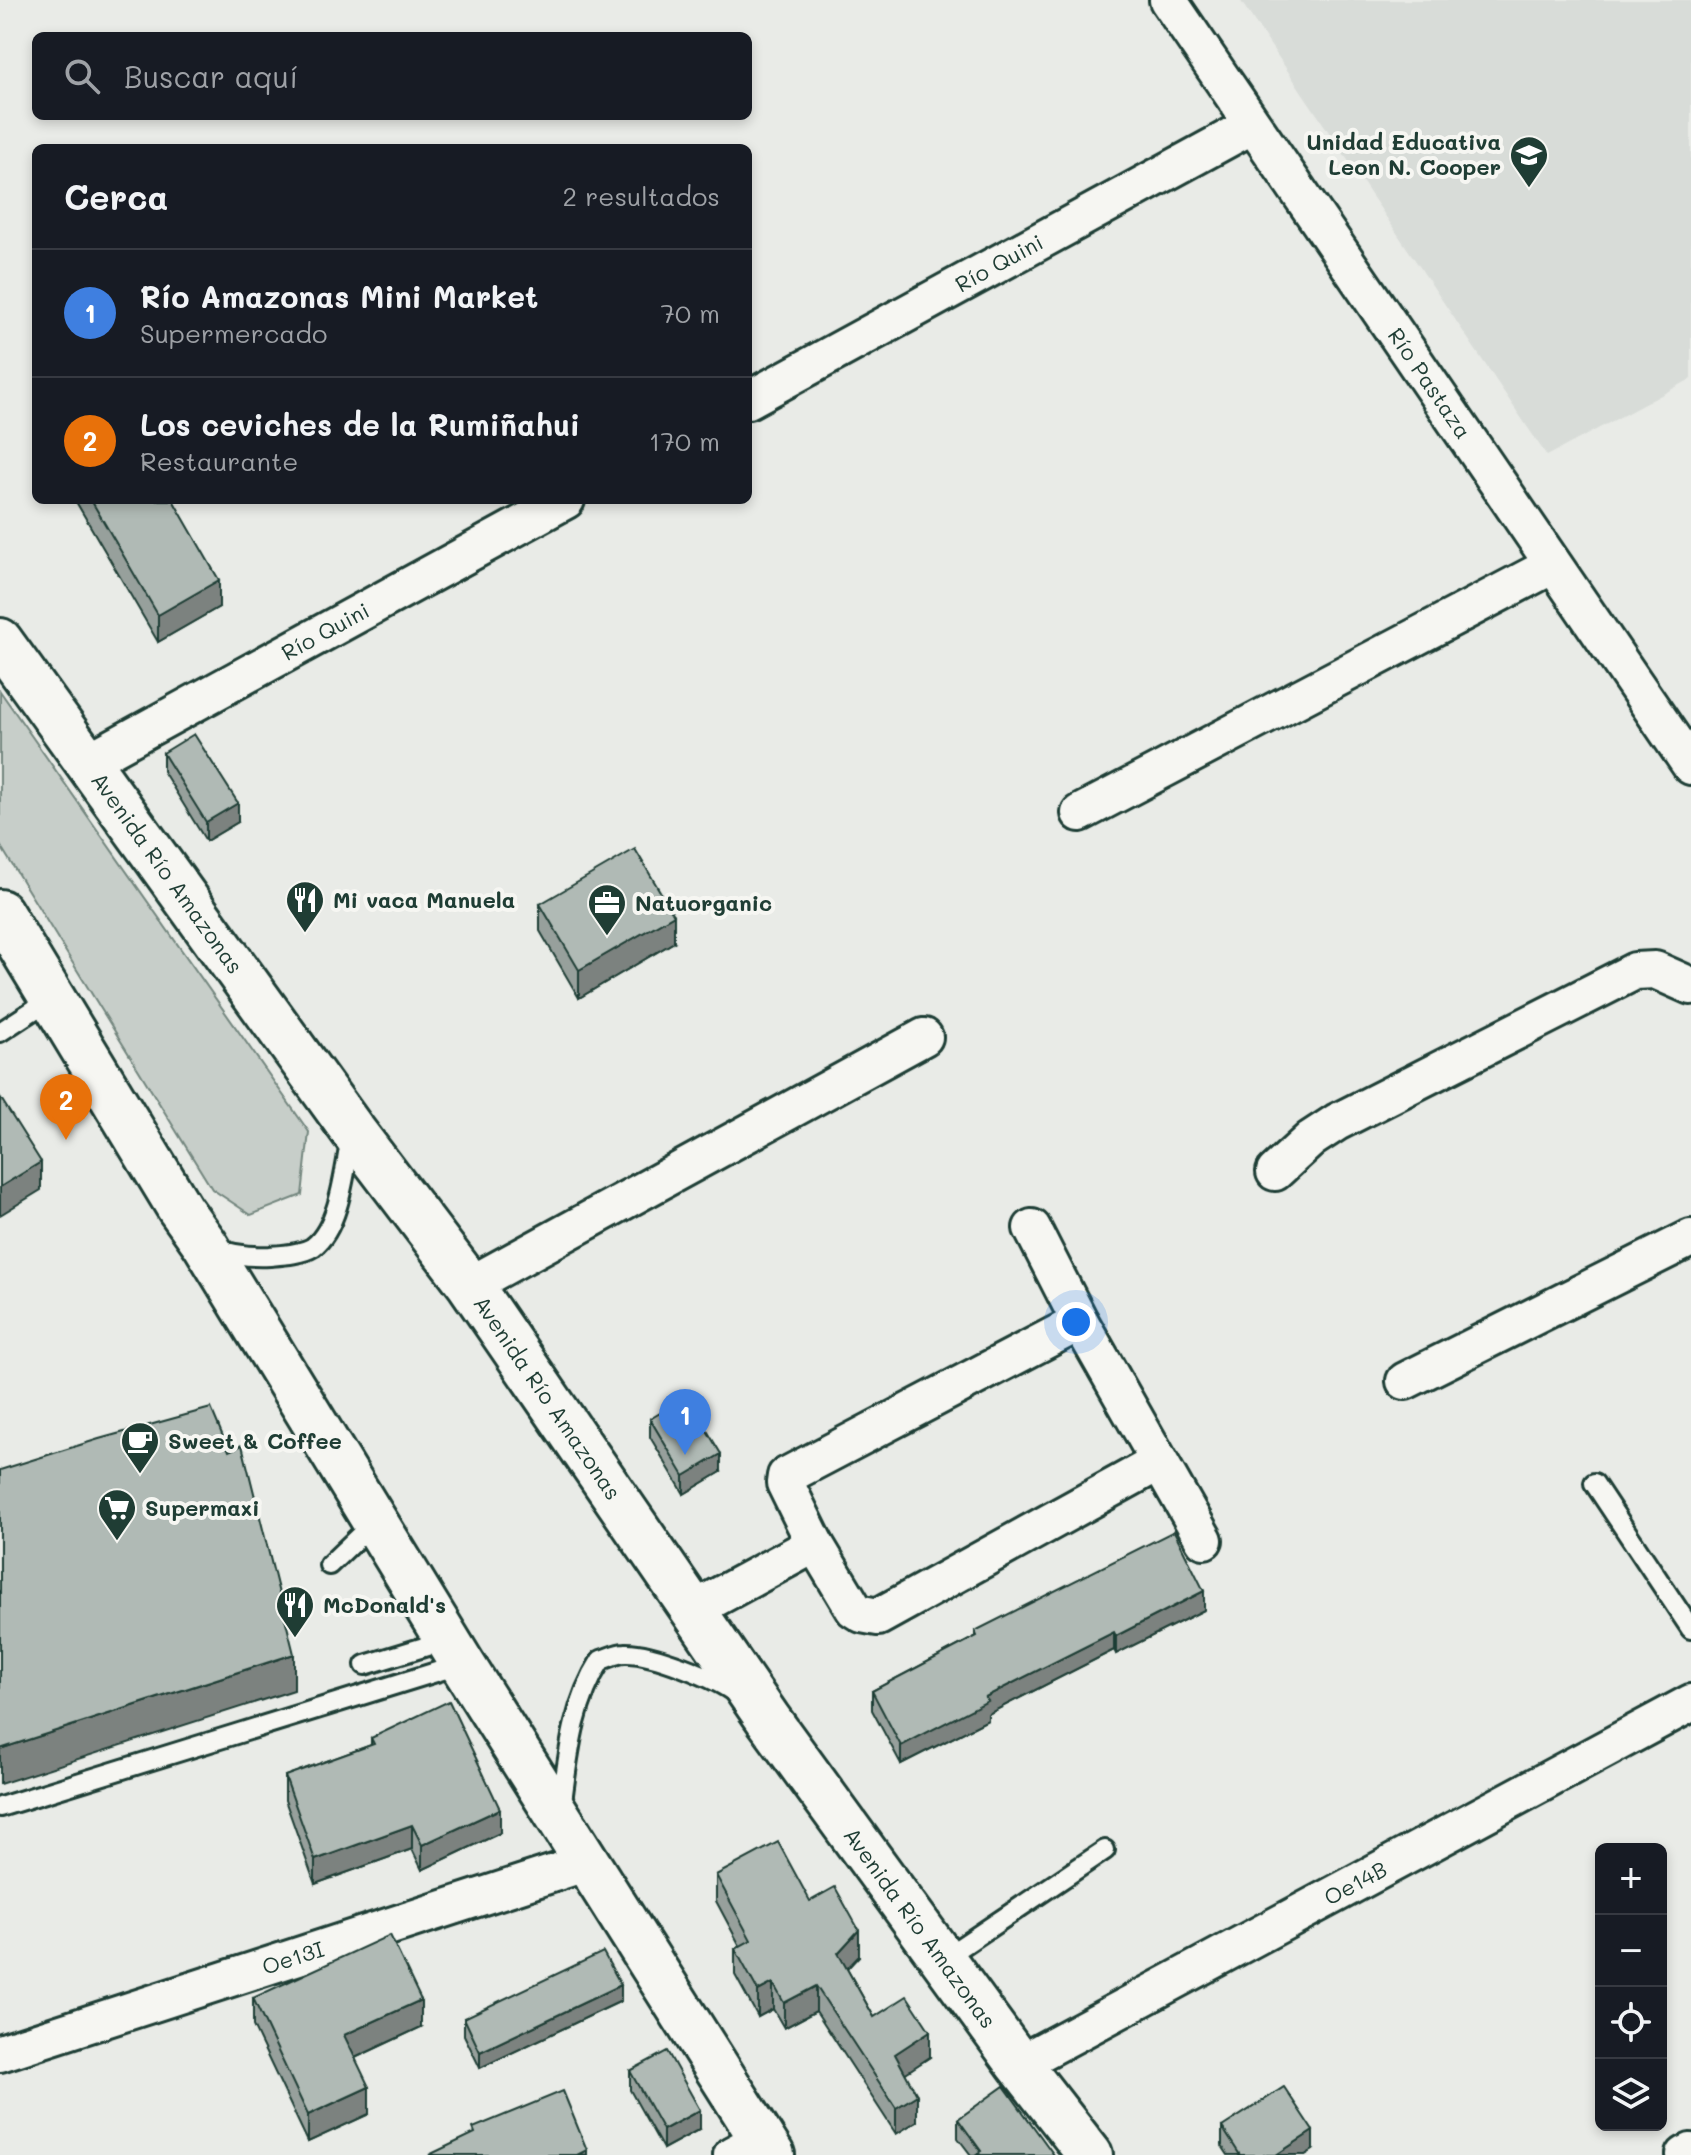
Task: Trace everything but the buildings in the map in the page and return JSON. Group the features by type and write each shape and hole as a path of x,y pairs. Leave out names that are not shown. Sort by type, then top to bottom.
{"main road":[{"name":"Avenida Río Amazonas","path":"0,641 353,1131 470,1285 768,1719 1019,2064 1090,2155"},
{"path":"0,912 454,1652 588,1862 755,2150"}],"street":[{"name":"Río Pastaza","path":"1168,0 1553,565 1688,754"},
{"name":"Río Quini","path":"752,398 1251,126"},
{"name":"Río Quini","path":"85,763 559,504"},
{"path":"1080,813 1553,565"},
{"path":"1275,1172 1311,1139 1337,1122 1635,971 1655,970 1691,986"},
{"path":"470,1285 924,1037"},
{"path":"1032,1228 1080,1322 1204,1540"},
{"path":"1405,1381 1691,1238"},
{"path":"1080,1322 786,1476 785,1483 815,1544 854,1609 878,1617 1159,1462"},
{"path":"693,1610 815,1544"},
{"name":"Oe14B","path":"1019,2064 1691,1703"},
{"name":"Oe13I","path":"0,2053 588,1862"},
{"path":"1685,2155 1691,2152"}],"lane":[{"path":"0,1032 52,998"},
{"path":"205,1244 232,1255 285,1255 312,1248 328,1228 339,1199 353,1131"},
{"path":"1594,1483 1691,1629"},
{"path":"329,1565 374,1522"},
{"path":"365,1665 454,1652"},
{"path":"0,1807 454,1652"},
{"path":"559,1818 581,1696 601,1660 624,1653 646,1656 688,1670 730,1689 768,1719"},
{"path":"943,1959 1105,1850"}],"shaded area":[{"name":"Unidad Educativa Leon N. Cooper","path":"1240,0 1691,0 1691,379 1547,456"},
{"path":"0,691 309,1132 302,1195 251,1215 212,1189 0,845"}],"place":[{"name":"Unidad Educativa Leon N. Cooper","path":"1529,189"},
{"name":"Mi vaca Manuela","path":"305,934"},
{"name":"Natuorganic","path":"607,937"},
{"name":"Los ceviches de la Rumiñahui","path":"66,1140"},
{"name":"Río Amazonas Mini Market","path":"685,1455"},
{"name":"Sweet & Coffee","path":"140,1475"},
{"name":"Supermaxi","path":"117,1542"},
{"name":"McDonald's","path":"295,1639"}]}
